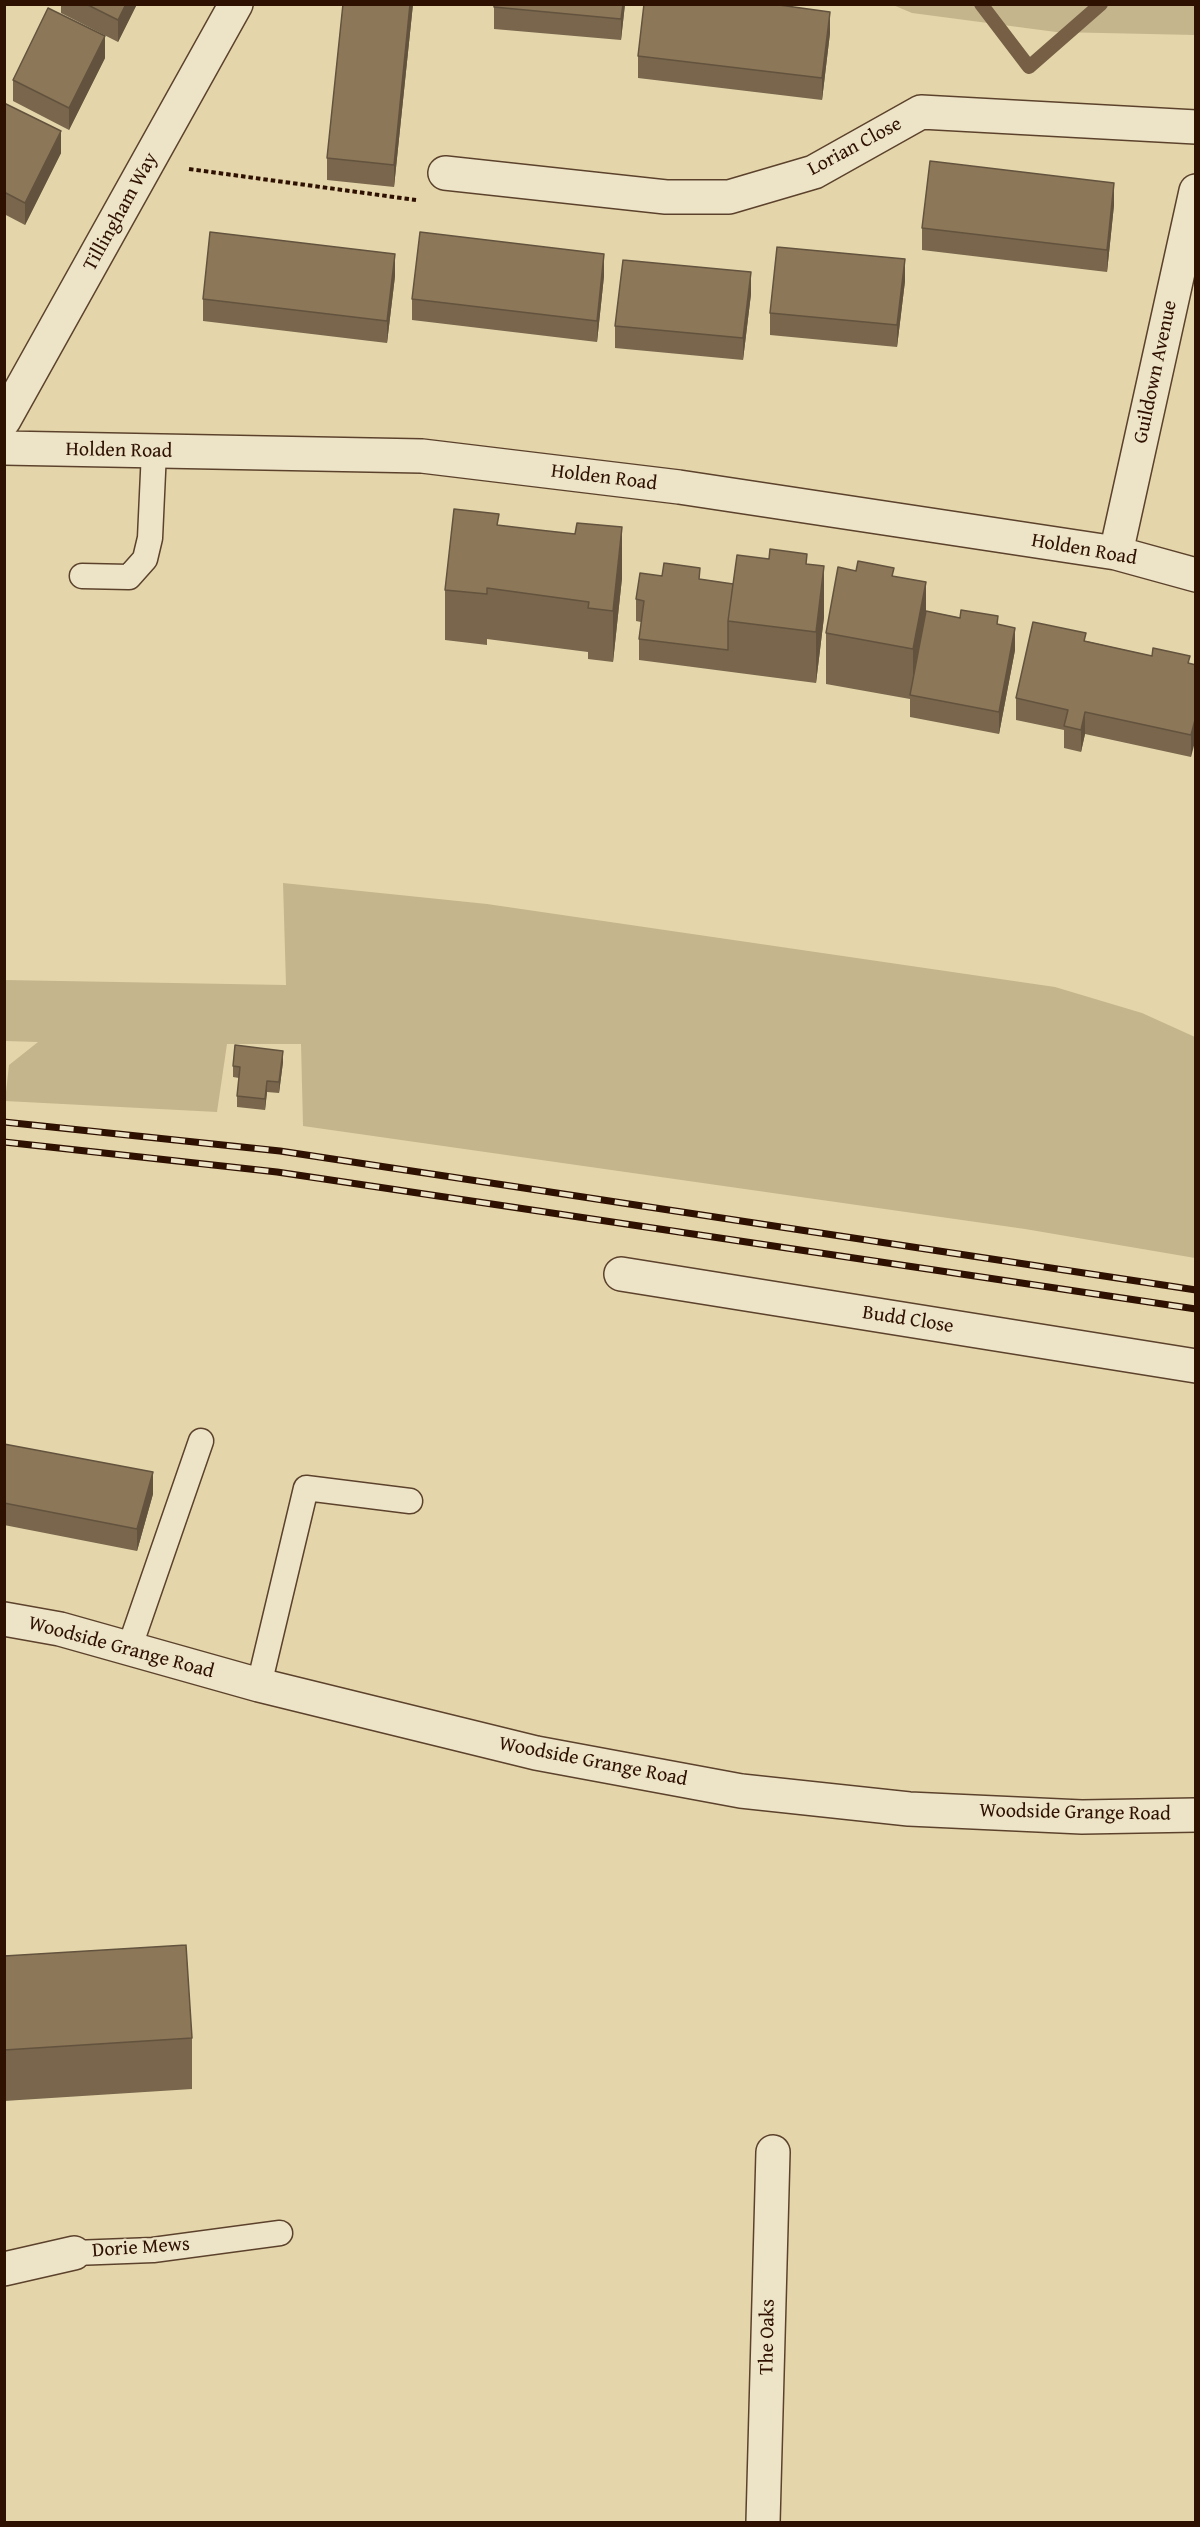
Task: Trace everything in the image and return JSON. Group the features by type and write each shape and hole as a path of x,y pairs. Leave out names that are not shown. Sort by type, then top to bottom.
{"street":[{"name":"Tillingham Way","path":"4,420 236,4"},
{"name":"Lorian Close","path":"446,173 666,196 729,197 814,172 921,112 1196,127"},
{"name":"Guildown Avenue","path":"1116,553 1196,191"},
{"name":"Holden Road","path":"4,448 422,456 679,487 1116,553 1196,575"},
{"name":"Budd Close","path":"621,1274 1196,1366"},
{"name":"Woodside Grange Road","path":"4,1619 60,1629 259,1685 536,1753 741,1791 909,1809 1082,1817 1196,1815"},
{"name":"The Oaks","path":"763,2523 773,2152"},
{"name":"Dorie Mews","path":"4,2269 74,2253"}],"lane":[{"path":"82,576 129,577 145,559 150,538 154,451"},
{"path":"129,1649 201,1441"},
{"path":"259,1685 306,1488 410,1501"},
{"name":"Dorie Mews","path":"74,2253 153,2250 280,2233"}],"path":[{"path":"150,159 190,169 424,201 446,173"}],"shaded area":[{"path":"893,5 1195,5 1195,35 1056,32 912,13"},
{"path":"283,883 487,904 1055,987 1142,1013 1195,1037 1195,1258 1025,1229 303,1126 301,1044 227,1044 217,1112 5,1101 9,1065 38,1042 5,1041 5,980 286,985"}],"building":[{"path":"86,4 126,4 118,20"},
{"path":"343,4 410,4 394,165 327,158"},
{"path":"494,4 623,4 621,19 494,7"},
{"path":"644,4 772,4 830,12 822,78 638,56"},
{"path":"48,8 105,36 69,108 13,80"},
{"path":"4,103 61,131 25,203 4,192"},
{"path":"930,161 1114,183 1107,250 922,228"},
{"path":"210,232 395,254 387,321 203,299"},
{"path":"420,232 604,254 597,321 412,299"},
{"path":"777,247 905,259 897,325 770,313"},
{"path":"623,260 751,272 743,338 615,326"},
{"path":"454,509 499,514 497,525 575,534 577,523 622,527 613,611 588,608 589,602 487,588 487,594 445,590"},
{"path":"770,549 807,554 806,564 824,566 816,632 728,621 737,555 769,559"},
{"path":"858,561 894,568 892,576 926,582 913,649 826,633 838,567 856,571"},
{"path":"664,563 700,568 699,579 733,584 728,621 728,650 639,639 644,601 636,599 640,573 662,576"},
{"path":"961,610 998,616 997,624 1015,628 999,712 910,695 926,611 960,618"},
{"path":"1033,622 1086,633 1084,641 1152,656 1153,648 1190,656 1188,663 1196,665 1196,716 1191,735 1085,712 1081,730 1064,726 1068,710 1016,698"},
{"path":"235,1045 283,1051 279,1082 267,1081 265,1099 237,1096 240,1067 233,1066"},
{"path":"4,1444 153,1472 137,1529 4,1503"},
{"path":"186,1945 192,2038 4,2050 4,1956"}],"waterway":[{"path":"981,4 1029,67 1101,4"}],"railway":[{"path":"4,1122 280,1151 1196,1290"},
{"path":"4,1142 277,1172 1196,1309"}]}
